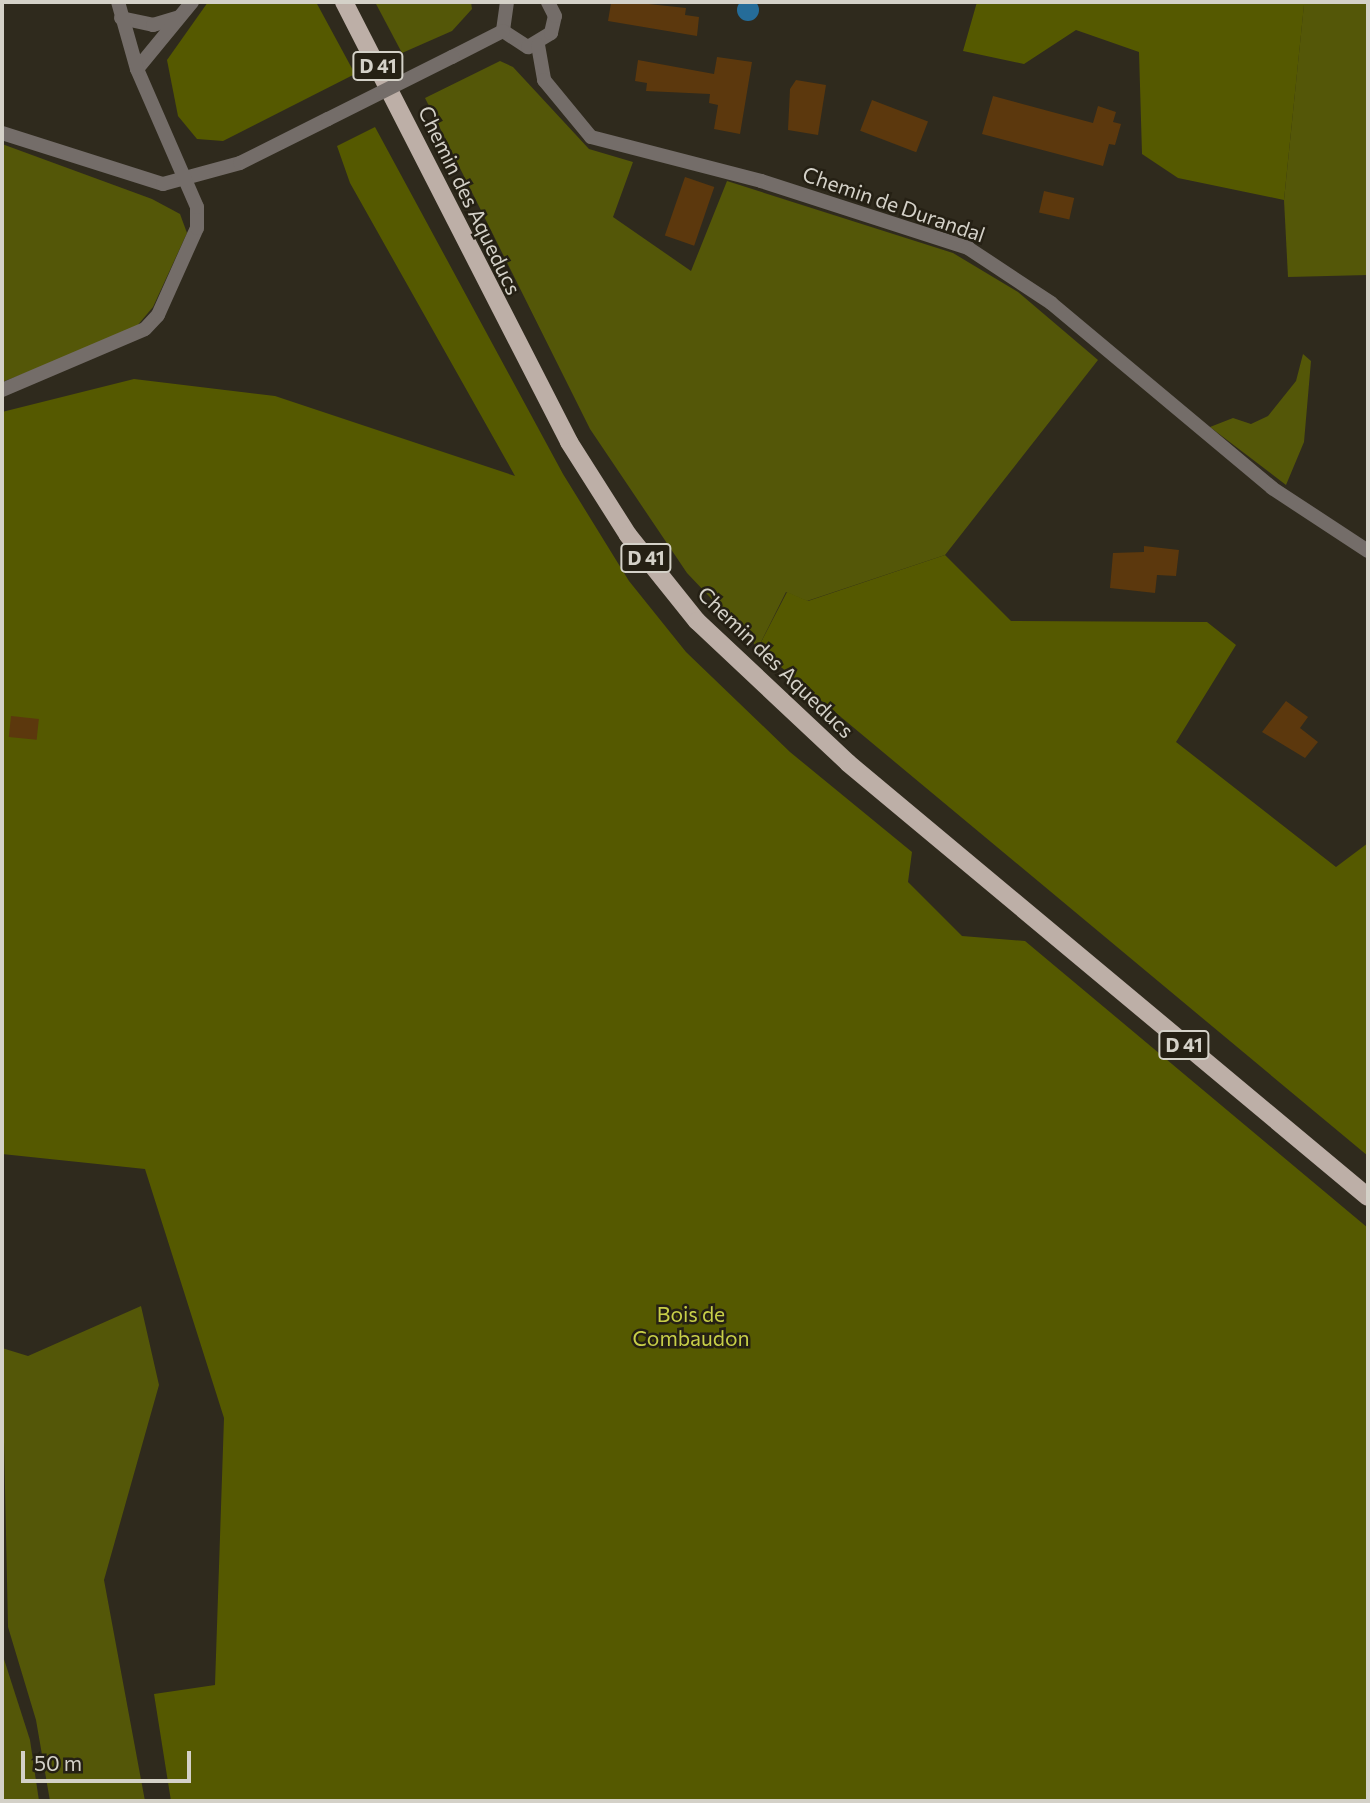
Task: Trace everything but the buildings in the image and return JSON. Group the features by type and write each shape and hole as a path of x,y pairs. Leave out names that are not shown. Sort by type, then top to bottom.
{"main road":[{"name":"Chemin des Aqueducs","path":"344,2 569,442 628,535 697,621 848,763 1368,1197"}],"street":[{"path":"2,390 104,352 159,315 197,228 187,182 137,69 118,2"},
{"path":"137,69 192,2"},
{"path":"503,3 503,31 518,45 538,45 554,25 548,2"},
{"path":"121,18 153,24 183,14"},
{"path":"2,133 141,181 187,182 328,119 503,31"},
{"name":"Chemin de Durandal","path":"538,45 544,80 591,137 761,181 968,248 1051,303 1272,488 1368,551"}],"shaded area":[{"path":"375,2 471,2 472,9 452,31 402,53"},
{"path":"1368,3 1368,275 1288,277 1284,200 1304,4"},
{"path":"500,61 513,67 589,149 633,162 613,217 691,271 727,181 953,253 1018,292 1098,360 945,555 807,601 786,592 758,648 687,573 590,429 425,98"},
{"path":"2,144 152,199 180,214 187,233 153,307 131,333 2,382"},
{"path":"1303,354 1311,361 1304,442 1286,485 1210,427 1233,418 1251,424 1268,416 1296,381"},
{"path":"141,1306 159,1385 104,1580 145,1801 50,1801 36,1720 8,1627 2,1348 28,1356"},
{"path":"2,1653 30,1740 39,1801 2,1801"}],"green space":[{"path":"208,2 316,2 355,74 223,141 197,139 178,116 167,60"},
{"path":"977,2 1368,3 1304,5 1284,200 1178,178 1142,154 1139,52 1076,30 1024,64 963,51"},
{"name":"Bois de Combaudon","path":"375,127 563,474 629,581 686,652 790,752 912,852 908,882 962,936 1025,941 1368,1228 1368,1801 171,1801 154,1694 215,1685 224,1418 145,1169 2,1154 2,412 134,379 275,396 515,476 350,183 337,146"},
{"path":"945,555 1011,621 1207,622 1236,645 1176,742 1336,867 1368,843 1368,1156 758,648 787,592 808,601"}],"water":[{"path":"748,-1 756,2 759,10 756,18 748,21 740,18 737,10 740,2"}]}
